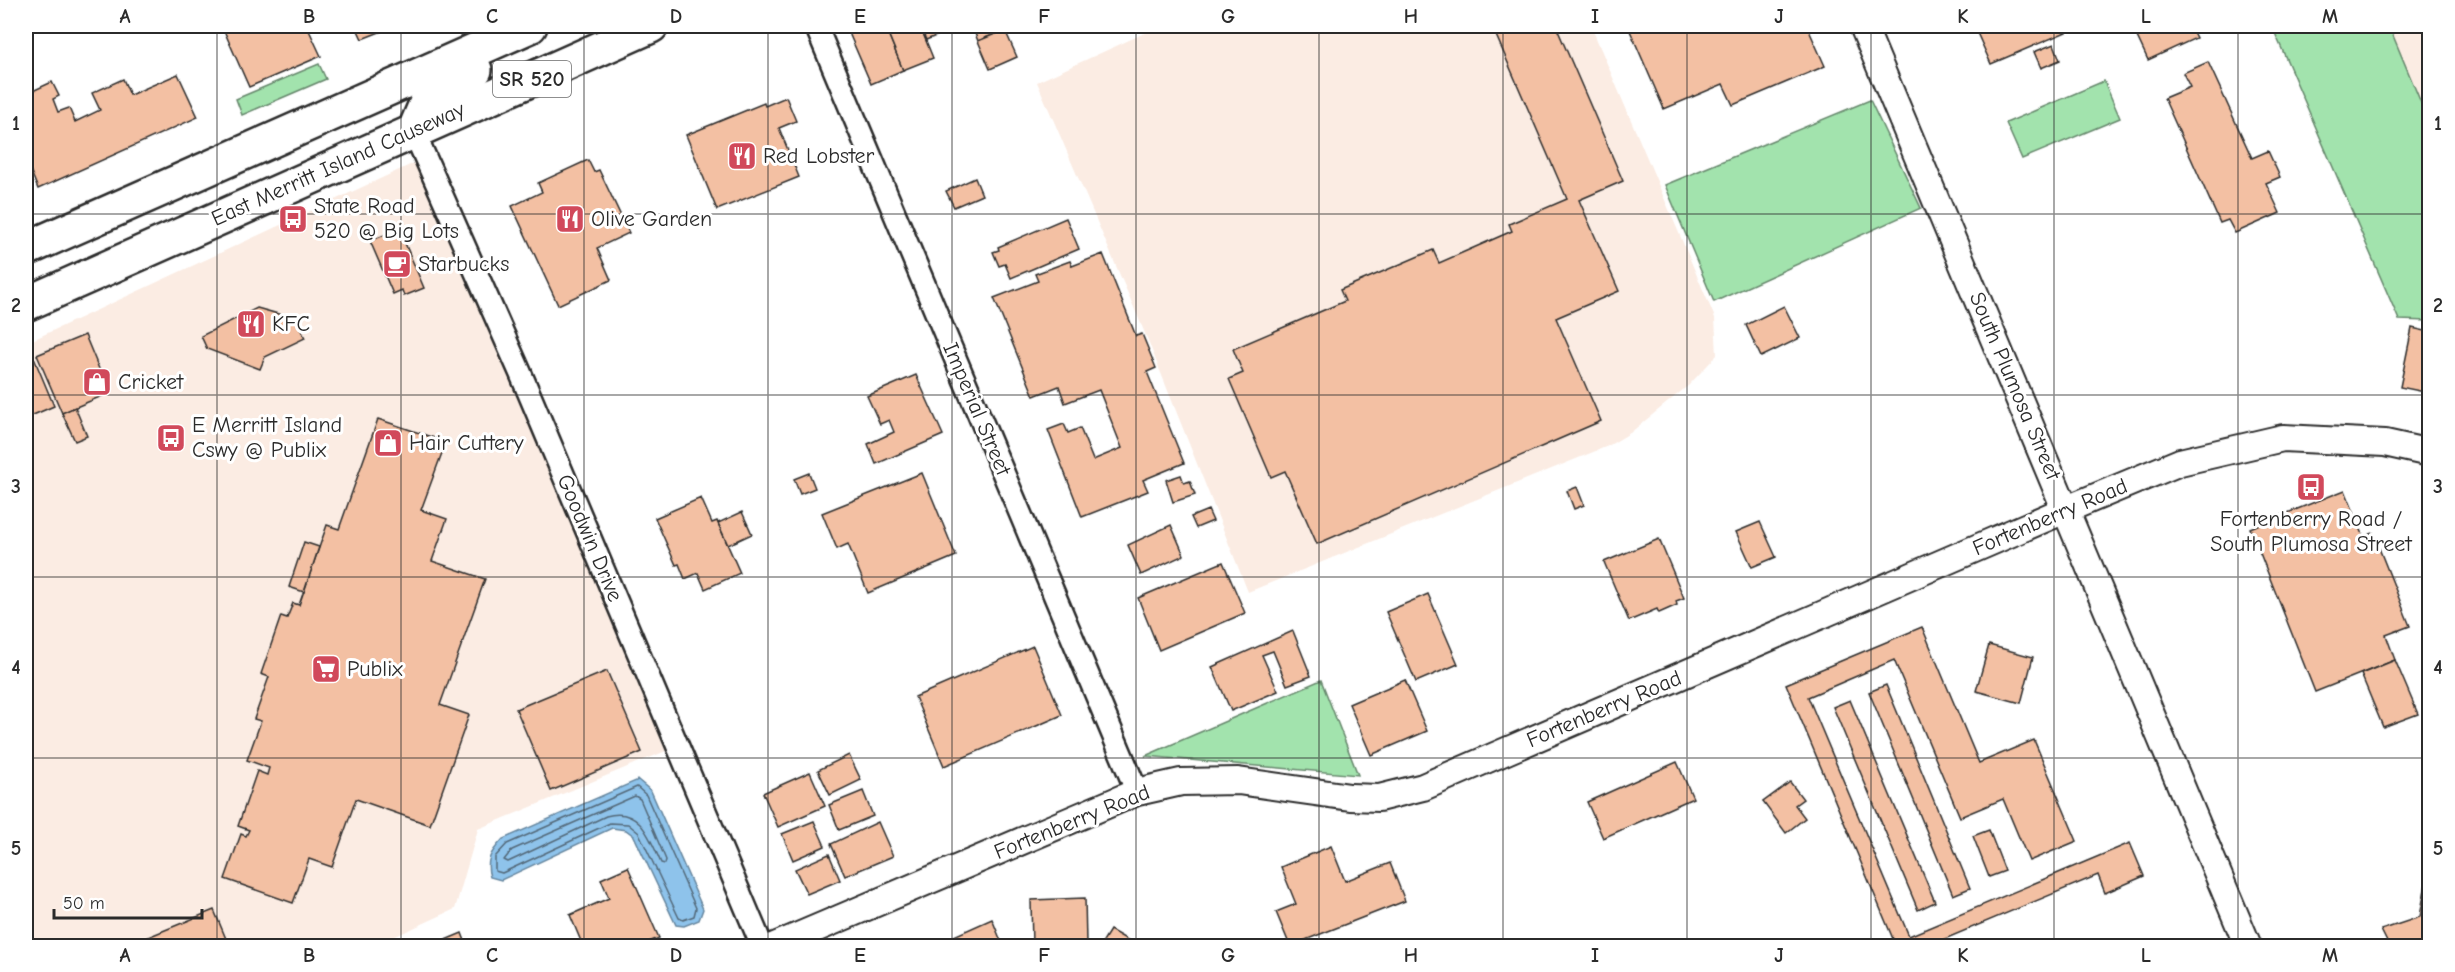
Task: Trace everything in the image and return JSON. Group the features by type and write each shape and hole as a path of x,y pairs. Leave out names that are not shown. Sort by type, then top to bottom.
{"main road":[{"name":"East Merritt Island Causeway","path":"26,304 651,26"},
{"path":"414,132 428,99 450,82 477,69 520,30"},
{"name":"SR 520","path":"26,249 202,169 520,30"},
{"path":"94,272 110,244 128,222 202,169"}],"street":[{"name":"Imperial Street","path":"816,26 1137,792"},
{"name":"South Plumosa Street","path":"1863,26 2248,946"},
{"name":"Goodwin Drive","path":"414,132 528,391 762,946"},
{"name":"Fortenberry Road","path":"775,946 1137,792 1181,782 1238,781 1350,797 1379,798 1423,787 2180,462 2283,438 2385,443 2430,453"}],"shaded area":[{"path":"1160,26 1591,26 1715,318 1717,355 1689,385 1630,433 1608,446 1248,592 1147,338 1037,82"},
{"path":"2389,26 2429,26 2429,122"},
{"path":"425,158 678,746 478,829 455,909 374,946 26,946 26,343"}],"green space":[{"path":"2272,26 2389,26 2429,122 2429,321 2399,320"},
{"path":"319,64 326,79 242,115 236,99"},
{"path":"2104,81 2120,118 2022,159 2006,123"},
{"path":"1870,100 1921,208 1714,302 1665,185"},
{"path":"1321,680 1358,775 1145,756"}],"water":[{"path":"638,780 651,791 703,909 699,920 684,926 676,925 634,836 626,830 612,828 501,880 490,877 488,866 490,856 503,839"}],"building":[{"path":"222,26 307,26 321,56 249,87"},
{"path":"356,26 395,26 362,39"},
{"path":"846,26 885,26 903,70 871,84"},
{"path":"885,26 920,26 933,58 903,70"},
{"path":"920,26 961,26 926,40"},
{"path":"972,26 1003,26 1005,30 978,41"},
{"path":"1492,26 1556,26 1623,181 1579,200 1619,291 1556,318 1601,421 1317,544 1285,471 1271,477 1229,379 1243,373 1233,349 1345,301 1340,290 1433,250 1439,263 1512,231 1509,224 1567,199"},
{"path":"1628,26 1807,26 1825,66 1733,105 1723,84 1664,109"},
{"path":"1974,26 2080,26 1991,64"},
{"path":"2132,26 2190,26 2196,38 2148,60"},
{"path":"1005,30 1017,57 990,69 978,41"},
{"path":"2054,44 2060,60 2041,68 2034,52"},
{"path":"2208,62 2252,158 2268,151 2280,177 2266,183 2280,213 2235,233 2228,220 2220,223 2164,98 2190,87 2183,73"},
{"path":"178,74 198,117 38,189 26,160 26,94 52,82 59,96 53,99 58,112 69,108 75,122 100,110 92,93 123,79 130,95"},
{"name":"Red Lobster","path":"786,97 796,121 779,128 799,177 717,210 686,135 764,103 765,106"},
{"name":"Olive Garden","path":"588,160 594,172 599,170 629,233 597,248 611,280 558,305 512,206 542,192 538,183"},
{"path":"975,178 982,195 954,207 946,191"},
{"path":"1066,218 1079,249 1011,278 1005,264 999,266 993,252 999,250 998,247"},
{"name":"Starbucks","path":"399,229 424,288 404,296 402,290 393,294 370,241"},
{"path":"1103,254 1136,336 1142,334 1156,368 1147,372 1184,463 1143,480 1148,491 1082,517 1048,430 1064,424 1068,433 1080,428 1093,460 1122,448 1099,390 1065,403 1059,386 1034,396 994,298 1038,281 1035,274 1070,261 1072,266"},
{"path":"1784,306 1800,338 1761,357 1746,325"},
{"path":"257,308 296,319 305,338 265,357 260,369 207,349 201,336"},
{"path":"2412,328 2430,332 2430,393 2400,387"},
{"path":"85,335 109,393 62,413 37,355"},
{"path":"34,358 54,406 26,418 26,362"},
{"path":"916,375 943,435 876,464 868,444 894,432 889,420 880,424 867,396"},
{"path":"75,407 87,436 75,441 62,413"},
{"path":"378,419 446,442 421,510 447,519 432,561 485,579 440,705 469,715 430,825 356,799 332,867 309,859 293,903 225,879 241,834 246,836 249,830 238,826 257,771 267,775 269,768 247,760 261,721 254,719 269,677 261,674 281,616 287,618 293,603 299,605 327,525 339,529"},
{"path":"809,473 815,488 800,494 794,479"},
{"path":"922,473 956,556 868,593 848,544 837,549 822,513"},
{"path":"1181,475 1184,483 1190,481 1195,495 1173,502 1166,480"},
{"path":"1577,487 1584,505 1574,509 1567,491"},
{"path":"2345,490 2364,537 2373,533 2410,626 2386,635 2395,660 2315,692 2250,528"},
{"path":"701,498 712,523 717,521 740,573 705,589 698,573 685,579 679,564 676,565 655,518"},
{"path":"1208,510 1213,521 1196,528 1191,517"},
{"path":"742,512 752,534 728,545 718,523"},
{"path":"1760,522 1776,557 1752,567 1736,532"},
{"path":"1171,525 1184,555 1141,575 1128,545"},
{"path":"1659,539 1684,598 1676,601 1677,605 1659,613 1657,609 1629,621 1604,562"},
{"path":"304,542 319,547 304,592 289,587"},
{"path":"1223,562 1245,613 1159,650 1138,598"},
{"path":"1428,594 1458,664 1416,682 1386,612"},
{"path":"1922,627 1979,763 2034,740 2077,841 2029,861 2003,799 1960,817 1894,660 1808,697 1909,936 2130,843 2144,876 2105,893 2098,875 1928,946 1896,946 1786,684"},
{"path":"1293,631 1311,676 1287,685 1273,651 1262,655 1278,691 1231,711 1212,667"},
{"path":"1989,645 2033,657 2021,703 1976,691"},
{"path":"1033,646 1062,715 944,766 915,697"},
{"path":"2395,660 2418,714 2383,727 2361,674"},
{"path":"607,671 642,752 551,791 516,709"},
{"path":"1405,680 1427,731 1371,755 1349,704"},
{"path":"1886,685 1970,888 1953,895 1869,692"},
{"path":"1850,700 1935,902 1918,910 1833,707"},
{"path":"849,755 861,780 830,795 818,770"},
{"path":"1677,762 1693,798 1603,838 1587,802"},
{"path":"810,772 825,806 778,827 763,793"},
{"path":"1790,782 1803,799 1795,805 1805,818 1786,833 1763,802"},
{"path":"863,791 873,816 839,830 829,805"},
{"path":"814,821 825,846 793,860 782,834"},
{"path":"878,822 893,856 845,876 831,844"},
{"path":"1989,830 2005,871 1989,877 1973,836"},
{"path":"1331,846 1345,881 1390,863 1405,901 1290,946 1276,912 1296,904 1281,867"},
{"path":"829,854 840,880 807,894 795,869"},
{"path":"628,867 659,938 638,946 583,946 570,915 609,898 601,879"},
{"path":"2426,883 2430,885 2430,946 2389,946 2381,930 2420,917"},
{"path":"1085,898 1086,943 1032,946 1031,900"},
{"path":"214,910 229,946 126,946"},
{"path":"992,919 1003,946 948,946 945,940"},
{"path":"1110,930 1138,946 1100,946"},
{"path":"462,933 467,946 431,946"}],"place":[{"name":"Red Lobster","path":"742,156"},
{"name":"State Road 520 @ Big Lots","path":"293,219"},
{"name":"Olive Garden","path":"570,219"},
{"name":"Starbucks","path":"397,264"},
{"name":"KFC","path":"251,324"},
{"name":"Cricket","path":"97,382"},
{"name":"E Merritt Island Cswy @ Publix","path":"171,438"},
{"name":"Hair Cuttery","path":"388,443"},
{"name":"Fortenberry Road / South Plumosa Street","path":"2311,487"},
{"name":"Publix","path":"326,669"}]}
